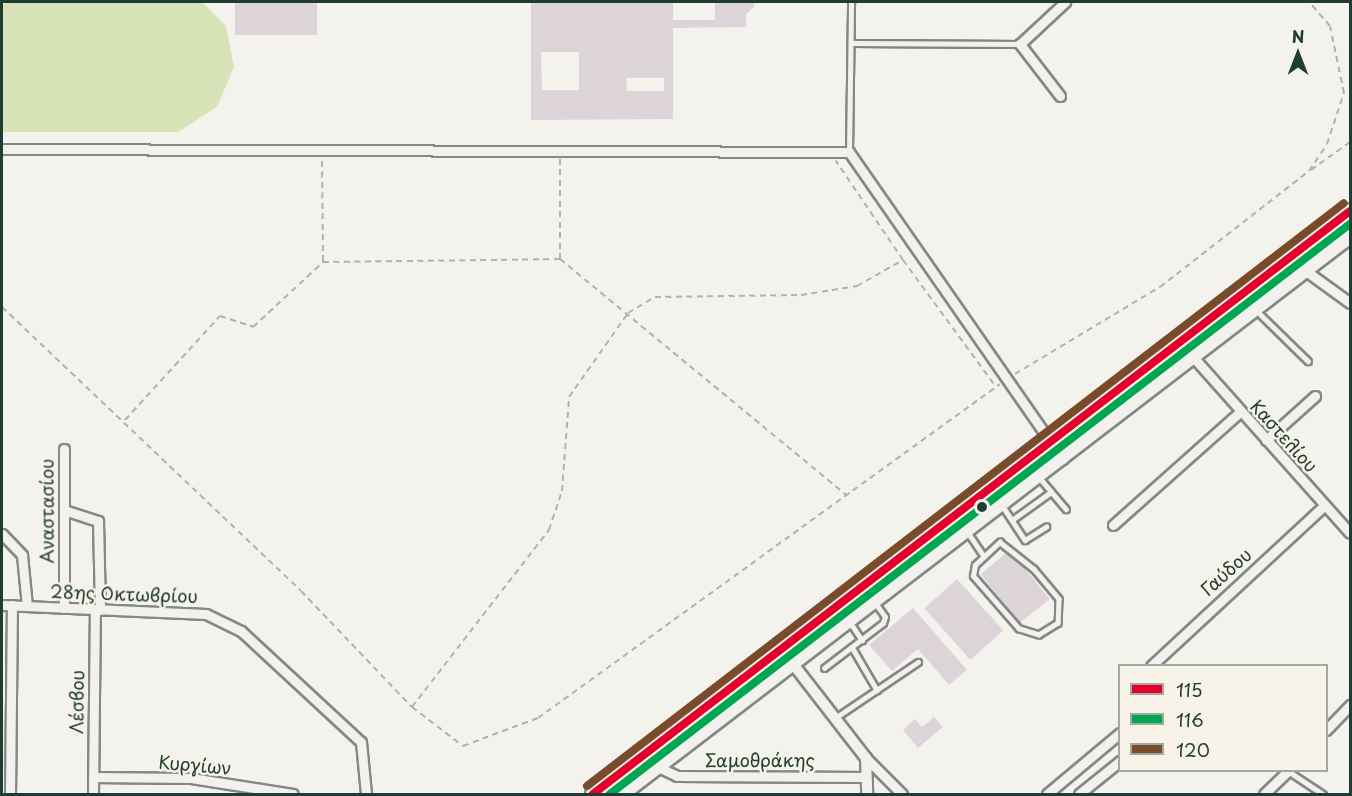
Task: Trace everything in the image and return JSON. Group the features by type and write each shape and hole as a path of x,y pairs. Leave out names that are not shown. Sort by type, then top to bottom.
{"main road":[{"path":"593,795 1350,211"},
{"path":"622,795 1350,236"}],"street":[{"path":"1060,96 1020,44 1065,2"},
{"path":"2,149 849,152 1062,459"},
{"path":"1306,271 1350,303"},
{"name":"Καστελίου","path":"1194,358 1324,506 1350,532"},
{"path":"1266,440 1315,396"},
{"path":"1113,525 1240,412"},
{"name":"Αναστασίου","path":"64,449 64,608"},
{"name":"Γαύδου","path":"1153,664 1324,506"},
{"name":"Λέσβου","path":"64,510 98,521 93,795"},
{"path":"2,534 22,555 27,606"},
{"name":"28ης Οκτωβρίου","path":"2,605 206,614 240,631 361,742 366,795"},
{"path":"10,795 12,605"},
{"path":"793,664 866,758 902,795"},
{"path":"1328,728 1350,705"},
{"path":"1047,795 1118,735"},
{"path":"866,758 867,795"},
{"path":"1079,795 1118,761"},
{"name":"Σαμοθράκης","path":"658,767 677,776 867,777"},
{"path":"1264,795 1287,772"},
{"name":"Κυργίων","path":"93,777 191,778 293,795"}],"lane":[{"path":"849,152 851,2"},
{"path":"852,43 1020,44"},
{"path":"1256,310 1308,361"},
{"path":"1039,477 1066,509"},
{"path":"1012,520 1051,492"},
{"path":"1002,505 1027,541 1046,527"},
{"path":"967,531 984,556"},
{"path":"1006,543 1059,599 1058,623 1039,635 1019,629 973,576 984,556 1006,543"},
{"path":"824,668 885,620 874,602"},
{"path":"849,621 862,640"},
{"path":"852,647 877,690"},
{"path":"835,718 918,662"},
{"path":"1289,772 1323,795"}],"path":[{"path":"1309,2 1330,26 1344,93 1327,144 1310,171"},
{"path":"2,307 125,421 412,707 464,746 538,718 1007,379 1160,287 1350,142"},
{"path":"322,150 323,262"},
{"path":"560,151 560,259"},
{"path":"836,152 836,166 996,387"},
{"path":"125,421 220,316 253,327 323,262 560,259 846,495"},
{"path":"412,707 549,530 562,491 569,397 628,313 656,297 801,295 856,286 903,260"}],"green space":[{"path":"2,2 202,2 226,26 234,67 217,107 178,132 2,132"}],"building":[{"path":"235,2 317,2 317,35 235,35"},
{"path":"531,2 673,2 673,20 715,20 715,2 754,2 754,7 746,14 746,27 673,28 673,119 531,120","holes":["541,52 579,52 579,90 542,90","626,78 664,78 664,91 627,91"]},
{"path":"1010,550 1050,599 1020,623 980,574"},
{"path":"957,579 1003,630 970,660 924,608"},
{"path":"913,608 967,670 949,685 918,649 892,671 869,645"},
{"path":"934,717 943,727 918,748 903,730 915,719 922,727"}],"transit line":[{"name":"120","path":"587,786 1344,203"},
{"name":"115","path":"593,794 1350,211"},
{"name":"116","path":"610,794 1350,224"}]}
